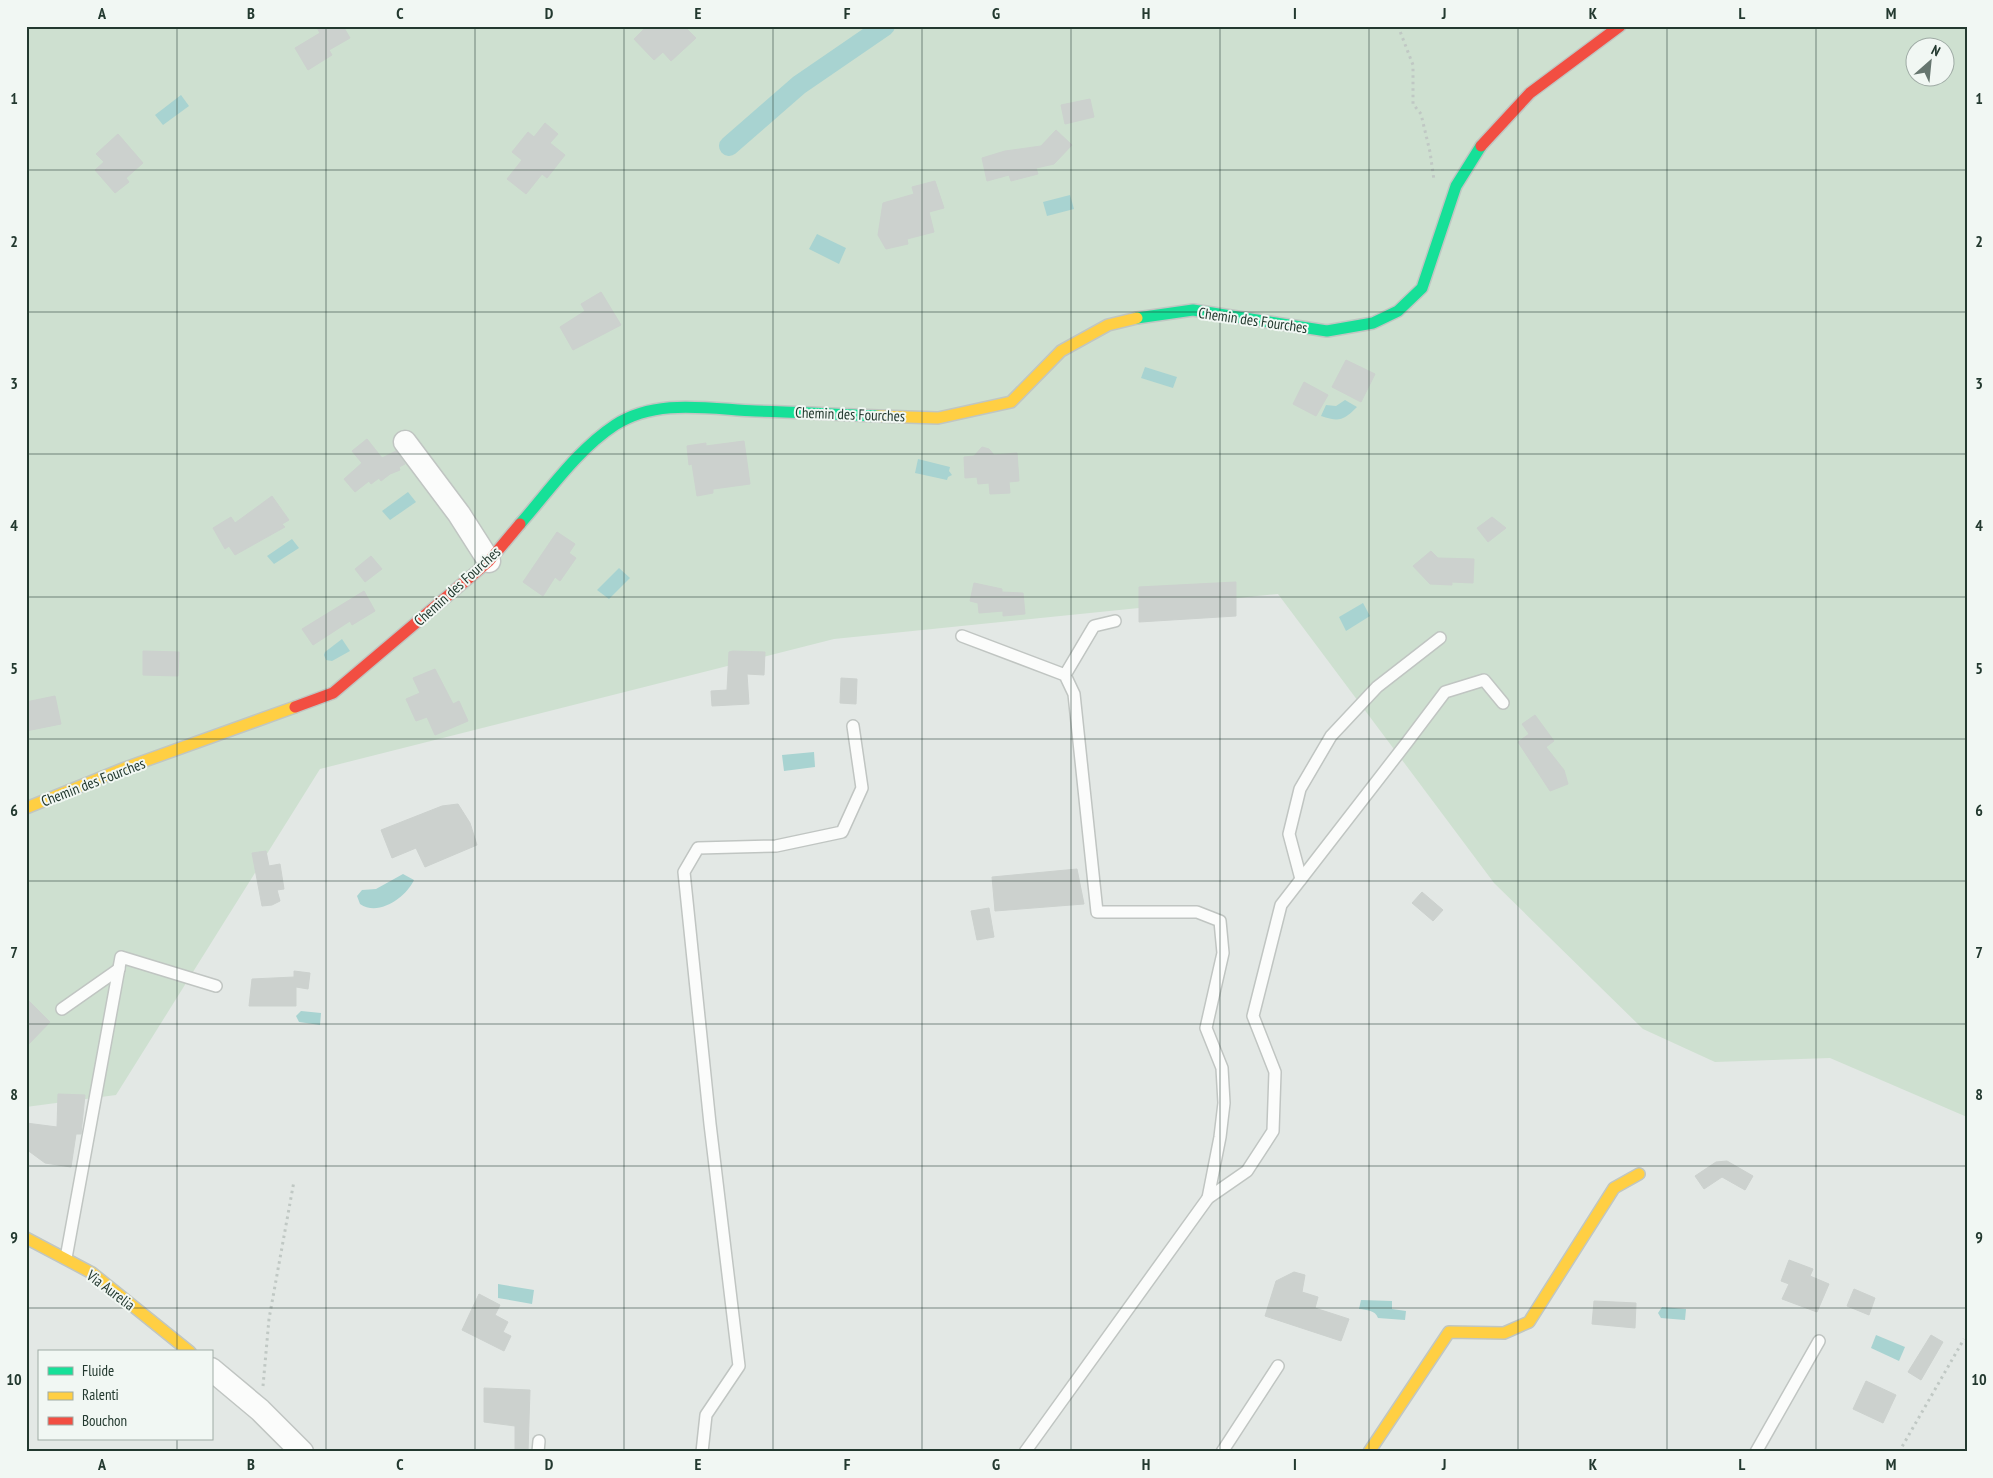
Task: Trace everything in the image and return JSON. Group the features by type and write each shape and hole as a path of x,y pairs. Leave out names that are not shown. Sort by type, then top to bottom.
{"street":[{"name":"Chemin des Fourches","path":"26,808 125,768 333,693 489,561 584,449 615,425 636,414 660,409 695,406 743,410 938,418 1011,402 1061,351 1108,325 1139,318 1193,310 1327,331 1373,323 1398,311 1422,288 1456,186 1484,141 1530,93 1620,26"},
{"path":"405,442 459,514 489,561"},
{"path":"1369,1452 1449,1332 1504,1334 1529,1322 1614,1188 1639,1174"},
{"name":"Via Aurelia","path":"26,1238 92,1273 188,1350"},
{"path":"212,1370 260,1410 302,1452"}],"lane":[{"path":"1064,675 1094,626 1115,621"},
{"path":"962,636 1064,675 1074,694 1097,912 1197,912 1220,921 1223,953 1206,1028 1222,1068 1224,1103 1220,1137 1208,1198"},
{"path":"1301,879 1289,834 1300,789 1331,736 1377,688 1440,638"},
{"path":"1025,1452 1208,1198 1247,1172 1273,1130 1275,1072 1253,1016 1281,905 1445,692 1484,680 1503,703"},
{"path":"702,1452 706,1416 739,1366 710,1124 684,872 698,848 776,846 842,832 862,788 853,726"},
{"path":"66,1259 121,957 216,986"},
{"path":"62,1009 119,969"},
{"path":"1756,1452 1819,1342"},
{"path":"1222,1452 1278,1366"}],"path":[{"path":"1398,26 1413,65 1413,104 1421,114 1430,152 1434,182"},
{"path":"260,1410 269,1319 294,1181"},
{"path":"1899,1452 1964,1340"}],"green space":[{"path":"26,26 1967,26 1967,1117 1830,1058 1715,1062 1643,1029 1494,883 1278,594 834,639 320,769 116,1095 26,1107"}],"water":[{"path":"181,95 189,106 163,125 155,115"},
{"path":"1070,195 1074,209 1047,216 1043,202"},
{"path":"817,234 846,248 839,264 809,249"},
{"path":"1145,367 1177,377 1173,388 1141,378"},
{"path":"1345,400 1357,407 1344,418 1332,419 1321,416 1326,405 1336,406"},
{"path":"918,459 950,467 949,471 952,475 947,480 915,473"},
{"path":"408,492 416,502 390,520 382,511"},
{"path":"292,539 299,548 274,564 267,556"},
{"path":"619,568 630,578 609,599 597,590"},
{"path":"1363,603 1370,616 1346,631 1339,617"},
{"path":"342,639 350,651 332,661 326,660 325,652"},
{"path":"814,752 815,767 784,771 782,755"},
{"path":"403,874 414,880 405,893 391,903 375,908 360,904 357,896 362,890 376,889"},
{"path":"301,1011 321,1013 320,1025 299,1022 296,1016"},
{"path":"498,1284 534,1290 532,1304 498,1298"},
{"path":"1361,1300 1392,1301 1392,1309 1406,1311 1405,1320 1378,1318 1373,1312 1359,1309"},
{"path":"1662,1307 1686,1309 1685,1320 1661,1318 1658,1313"},
{"path":"1876,1335 1905,1347 1899,1361 1871,1348"}],"building":[{"path":"316,26 343,26 350,38 329,50 332,55 308,70 295,48 320,33"},
{"path":"647,26 684,26 696,38 671,61 663,52 654,60 634,39"},
{"path":"1090,99 1094,117 1065,124 1061,105"},
{"path":"545,123 558,134 550,143 565,155 547,178 542,174 526,194 507,179 522,160 512,152 528,132 534,137"},
{"path":"1056,130 1072,145 1054,164 1036,168 1038,174 1011,181 1009,175 987,181 982,158 1005,151 1041,146"},
{"path":"118,134 143,163 126,178 129,182 115,193 95,170 104,162 96,154"},
{"path":"935,181 944,208 929,212 934,232 907,239 908,244 886,249 878,235 883,203 914,194 912,187"},
{"path":"601,292 621,325 573,350 560,327 585,311 581,304"},
{"path":"1346,360 1375,374 1361,402 1332,387"},
{"path":"1304,382 1328,395 1316,416 1293,404"},
{"path":"367,439 382,458 396,451 405,464 399,467 400,470 390,474 381,481 379,478 371,484 369,481 355,492 344,479 362,463 352,451"},
{"path":"744,441 750,484 713,489 713,493 697,496 692,464 689,465 687,446 706,443 706,446"},
{"path":"982,447 989,449 994,455 1017,453 1019,481 1009,482 1010,493 990,494 989,483 978,484 977,477 965,478 964,457 974,456"},
{"path":"272,496 289,520 282,524 285,527 235,555 229,546 225,549 213,528 231,517 235,523"},
{"path":"1492,517 1506,528 1488,542 1477,528"},
{"path":"557,532 575,544 569,553 576,558 560,581 555,577 543,596 523,582"},
{"path":"1431,551 1438,558 1474,559 1473,583 1452,582 1452,585 1430,584 1413,566"},
{"path":"371,556 382,569 365,582 355,569"},
{"path":"1236,582 1236,616 1139,622 1139,587"},
{"path":"974,583 1002,589 1002,592 1023,593 1025,614 1003,616 1003,611 979,613 978,603 970,601"},
{"path":"364,591 375,611 352,625 350,621 313,645 302,629"},
{"path":"143,651 179,652 178,676 143,675"},
{"path":"729,652 765,652 764,675 747,674 749,704 712,706 711,691 727,690"},
{"path":"435,669 453,704 459,701 468,721 435,735 427,717 416,721 406,699 420,693 413,678"},
{"path":"841,678 857,679 856,704 840,703"},
{"path":"55,696 61,724 26,731 26,702"},
{"path":"1535,715 1554,741 1546,747 1564,770 1568,784 1550,791 1518,742 1529,734 1522,724"},
{"path":"458,804 470,823 477,845 425,867 416,848 392,858 381,830 442,806"},
{"path":"266,851 269,866 280,864 284,889 277,890 280,901 272,905 262,906 252,853"},
{"path":"1077,869 1084,904 995,911 992,877"},
{"path":"1422,892 1443,910 1433,921 1412,903"},
{"path":"989,908 994,937 977,940 971,911"},
{"path":"294,971 310,973 308,989 296,987 296,1006 249,1006 252,979 294,977"},
{"path":"26,998 50,1022 26,1047"},
{"path":"58,1094 85,1095 81,1134 76,1134 71,1167 45,1163 26,1149 26,1123 57,1127"},
{"path":"1727,1161 1753,1176 1745,1190 1722,1177 1704,1189 1695,1176 1716,1162"},
{"path":"1789,1260 1813,1269 1810,1276 1829,1284 1817,1312 1782,1299 1789,1284 1781,1281"},
{"path":"1294,1272 1305,1275 1302,1292 1318,1297 1315,1308 1349,1319 1341,1341 1265,1316 1276,1281"},
{"path":"1854,1289 1875,1298 1869,1315 1847,1306"},
{"path":"479,1294 500,1305 495,1315 508,1322 503,1332 511,1336 504,1351 462,1330"},
{"path":"1594,1301 1636,1303 1635,1328 1592,1324"},
{"path":"1931,1335 1943,1342 1921,1380 1908,1372"},
{"path":"1866,1381 1896,1395 1883,1423 1853,1409"},
{"path":"484,1388 530,1390 528,1452 515,1452 515,1426 484,1422"}],"waterway":[{"path":"729,146 799,85 885,26"}],"traffic: fast":[{"path":"1137,318 1193,310 1327,331 1373,323 1398,311 1422,288 1456,186 1481,146"},
{"path":"520,524 564,471 588,446 615,425 648,411 666,408 702,407 878,416"}],"traffic: slow":[{"path":"878,416 938,418 1011,402 1061,351 1108,325 1137,318"},
{"path":"26,808 125,768 295,707"},
{"path":"1369,1452 1449,1332 1504,1333 1529,1322 1614,1188 1639,1174"},
{"path":"26,1238 92,1273 188,1350"}],"traffic: jam":[{"path":"1481,146 1530,93 1620,26"},
{"path":"295,707 333,693 489,561 520,524"}]}
